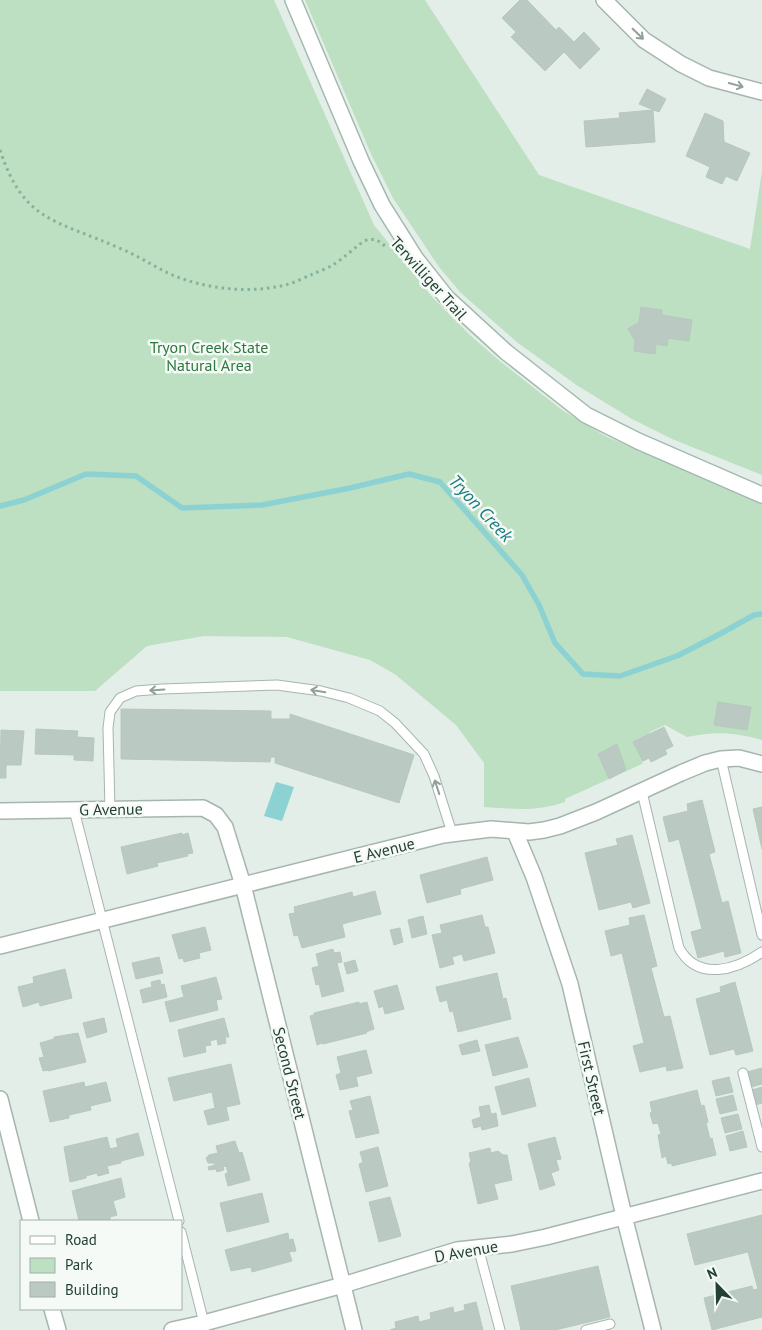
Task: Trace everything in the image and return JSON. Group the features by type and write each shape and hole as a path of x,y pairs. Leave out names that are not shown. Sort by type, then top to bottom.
{"street":[{"path":"293,0 382,205 416,259 447,298 506,352 586,415 638,441 762,495"},
{"path":"604,0 644,40 681,64 709,78 762,92"},
{"name":"E Avenue","path":"0,946 452,834 491,829 529,832 560,826 642,792 695,767 721,759 738,758 762,764"},
{"name":"G Avenue","path":"0,811 203,808 212,811 220,818"},
{"name":"Second Street","path":"220,818 227,832 243,885 354,1330"},
{"name":"First Street","path":"515,832 534,877 570,984 624,1216 653,1330"},
{"path":"0,1099 30,1220"},
{"name":"D Avenue","path":"172,1330 205,1327 432,1256 457,1250 546,1238 762,1181"},
{"path":"52,1310 58,1330"}],"lane":[{"path":"110,810 108,728 110,712 120,698 136,691 277,685 321,691 349,698 380,711 395,723 424,754 434,776 452,834"},
{"path":"721,759 762,935"},
{"path":"642,792 680,948 685,958 698,966 712,970 733,968 749,961 762,952"},
{"path":"74,810 179,1220"},
{"path":"743,1073 762,1147"},
{"path":"182,1236 205,1327"},
{"path":"478,1247 500,1330"},
{"path":"586,1330 610,1324"}],"path":[{"name":"Terwilliger Trail","path":"0,150 6,169 20,194 41,215 53,222 120,248 188,281 229,289 250,290 286,285 331,266 364,241 371,239 376,239 387,247 392,254"}],"green space":[{"name":"Tryon Creek State Natural Area","path":"0,0 274,0 374,225 433,298 472,337 562,410 605,436 762,504 762,740 724,733 687,737 665,725 650,732 642,764 565,799 565,802 534,809 484,807 484,763 456,725 396,675 370,660 287,637 204,636 147,646 95,691 0,691"},
{"path":"305,0 425,0 539,175 750,249 762,171 762,475 672,439 632,419 578,386 518,343 461,293 439,267 393,198 371,154"}],"water":[{"path":"276,782 294,787 282,821 264,816"}],"building":[{"path":"520,0 527,0 556,30 559,27 574,42 584,32 600,49 580,69 564,52 545,71 511,37 516,32 502,18"},
{"path":"647,89 666,99 659,112 639,104"},
{"path":"653,110 655,142 586,147 584,121 620,118 619,113"},
{"path":"705,113 723,121 724,142 750,153 737,181 726,176 722,184 706,177 710,167 686,156"},
{"path":"641,307 662,310 662,315 692,320 689,341 668,338 667,346 656,344 655,354 634,351 635,341 628,329 639,322"},
{"path":"718,702 751,707 747,730 714,725"},
{"path":"121,709 271,711 271,719 290,719 290,714 414,755 399,803 275,763 275,757 271,757 270,762 121,759"},
{"path":"664,727 673,746 665,750 667,754 651,762 649,758 643,761 633,742"},
{"path":"36,729 78,731 77,737 94,738 93,761 74,760 74,755 35,754"},
{"path":"1,730 24,731 21,765 6,765 6,778 0,778"},
{"path":"617,744 626,770 609,779 598,754"},
{"path":"702,800 715,852 709,854 722,903 728,901 741,953 725,957 724,951 698,958 691,932 702,929 679,839 669,842 663,817 688,811 687,804"},
{"path":"762,807 762,849 753,809"},
{"path":"182,833 182,835 188,833 193,853 187,854 188,856 157,863 158,866 127,874 121,847"},
{"path":"632,835 650,903 633,908 631,902 599,910 585,853 618,845 616,839"},
{"path":"487,857 493,880 460,889 461,894 427,903 420,875"},
{"path":"375,891 381,914 342,924 345,937 302,948 298,935 294,936 289,914 295,913 294,907 352,892 353,897"},
{"path":"482,915 485,927 488,927 495,953 464,961 462,954 452,957 454,964 440,968 432,935 442,933 440,925"},
{"path":"644,915 657,966 651,968 664,1017 670,1016 683,1068 667,1071 666,1066 640,1072 633,1046 644,1043 622,953 611,956 605,931 630,925 629,918"},
{"path":"423,916 427,934 412,938 408,920"},
{"path":"205,927 211,950 199,953 200,958 184,962 183,958 179,959 172,935"},
{"path":"400,928 403,942 394,945 390,930"},
{"path":"333,949 334,953 340,952 342,962 337,963 344,991 322,997 319,984 316,985 312,968 319,966 316,954"},
{"path":"159,957 163,973 136,979 132,963"},
{"path":"355,960 358,971 347,974 344,963"},
{"path":"65,969 72,998 40,1006 39,1002 23,1007 18,987 34,983 33,977"},
{"path":"497,973 503,999 506,998 511,1019 458,1032 453,1011 450,1012 447,1000 440,1002 436,987"},
{"path":"216,977 222,999 216,1000 218,1010 170,1022 165,1002 184,997 181,986"},
{"path":"160,980 161,985 164,984 167,997 143,1003 140,990 152,987 151,982"},
{"path":"735,982 753,1051 736,1055 734,1049 710,1055 696,999 721,992 720,987"},
{"path":"397,985 404,1009 385,1014 383,1006 379,1008 374,991"},
{"path":"359,1002 359,1004 367,1002 374,1029 367,1033 317,1045 310,1016 314,1015 314,1013"},
{"path":"104,1018 107,1032 87,1038 83,1023"},
{"path":"224,1018 229,1037 225,1037 226,1043 218,1045 217,1039 210,1041 211,1045 205,1046 206,1052 184,1057 178,1030"},
{"path":"78,1033 86,1062 43,1071 39,1058 44,1057 40,1043 54,1039 54,1037"},
{"path":"518,1037 528,1067 493,1076 485,1045"},
{"path":"477,1040 480,1051 462,1055 459,1045"},
{"path":"366,1050 372,1073 356,1077 358,1086 340,1090 336,1075 341,1073 337,1057"},
{"path":"231,1064 240,1104 226,1107 229,1120 208,1125 204,1111 215,1108 212,1092 174,1101 168,1078"},
{"path":"762,1068 762,1084 751,1087 747,1072"},
{"path":"729,1077 733,1092 716,1096 712,1081"},
{"path":"529,1078 536,1106 502,1115 495,1087"},
{"path":"84,1082 85,1087 106,1082 111,1101 90,1106 91,1110 69,1115 69,1118 50,1122 43,1091"},
{"path":"762,1087 762,1103 755,1105 752,1090"},
{"path":"697,1090 701,1106 704,1105 708,1122 706,1123 716,1155 672,1166 672,1163 668,1164 666,1156 662,1158 658,1135 661,1134 658,1123 653,1124 650,1113 655,1111 652,1112 650,1102"},
{"path":"733,1095 737,1110 720,1114 716,1099"},
{"path":"370,1096 379,1133 356,1138 349,1111 353,1110 350,1101"},
{"path":"489,1105 491,1114 496,1113 498,1126 482,1130 481,1126 474,1128 472,1120 481,1117 479,1107"},
{"path":"738,1114 742,1129 725,1133 721,1118"},
{"path":"743,1131 747,1147 730,1151 726,1136"},
{"path":"138,1133 144,1155 107,1166 109,1173 98,1176 97,1173 70,1182 64,1147 107,1137 110,1149 118,1147 116,1139"},
{"path":"555,1137 561,1159 556,1160 559,1170 551,1173 555,1185 540,1190 528,1144"},
{"path":"235,1141 239,1153 242,1152 250,1180 228,1186 225,1174 228,1173 226,1166 223,1167 224,1170 217,1172 216,1169 209,1170 208,1167 215,1165 214,1163 208,1163 206,1158 209,1155 218,1153 216,1146"},
{"path":"378,1147 388,1186 366,1192 359,1164 363,1162 360,1152"},
{"path":"490,1148 491,1153 498,1151 503,1155 507,1155 512,1180 494,1184 498,1199 478,1204 469,1163 471,1162 469,1153"},
{"path":"121,1178 125,1197 113,1201 117,1215 110,1217 110,1220 79,1220 72,1191"},
{"path":"262,1193 269,1222 227,1232 220,1203"},
{"path":"390,1197 401,1236 379,1242 369,1202"},
{"path":"762,1215 762,1317 712,1330 704,1298 752,1286 753,1290 758,1289 748,1252 695,1265 687,1234"},
{"path":"288,1233 289,1240 293,1239 296,1251 289,1252 292,1261 252,1272 251,1267 231,1271 225,1250"},
{"path":"598,1266 610,1317 555,1330 521,1330 511,1286"},
{"path":"476,1302 483,1330 390,1330 396,1328 395,1322 418,1316 419,1322 431,1319 430,1313 453,1307 454,1313 465,1310 464,1305"}],"waterway":[{"name":"Tryon Creek","path":"0,506 24,500 86,474 136,476 182,508 262,505 350,488 409,474 440,482 522,575 539,605 555,643 583,674 620,676 677,656 754,615 762,614"}]}
